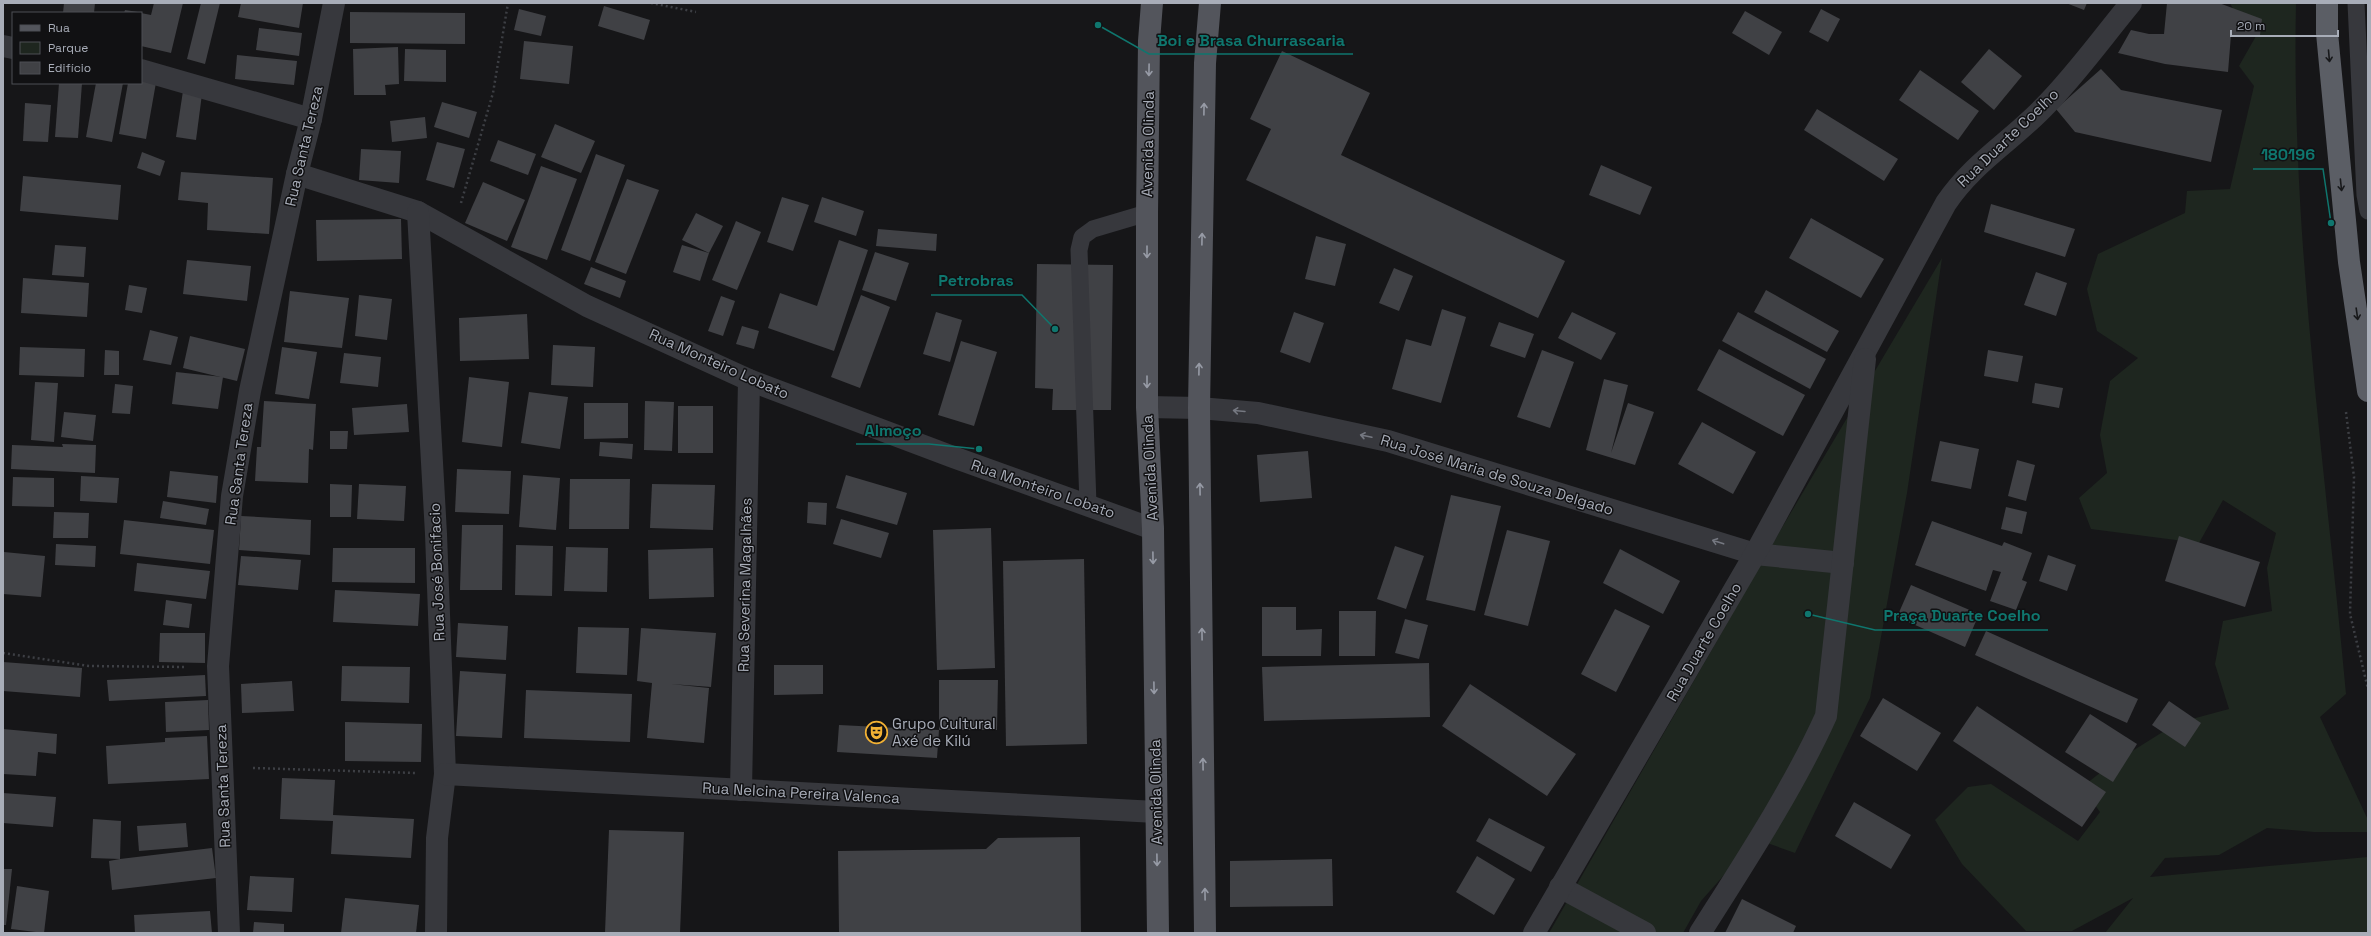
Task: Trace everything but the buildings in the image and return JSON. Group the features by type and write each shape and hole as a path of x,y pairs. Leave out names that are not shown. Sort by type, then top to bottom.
{"highway":[{"path":"2327,3 2327,33 2348,254 2368,391"}],"main road":[{"name":"Avenida Olinda","path":"1152,3 1149,42 1147,407 1153,529 1158,933"},
{"path":"1205,933 1199,408 1205,63 1210,3"}],"street":[{"name":"Rua Santa Tereza","path":"229,933 218,666 234,489 250,391 297,174 311,120 334,3"},
{"name":"Rua Duarte Coelho","path":"1534,933 1756,554 1867,348 1960,183 1976,166 2043,108 2130,3"},
{"path":"142,70 311,120"},
{"name":"Rua Monteiro Lobato","path":"297,174 358,191 418,212 453,233 587,306 749,380 953,457 1088,504 1153,529"},
{"name":"Rua José Bonifacio","path":"418,212 436,534 445,774 437,838 436,933"},
{"name":"Rua Duarte Coelho","path":"1700,933 1803,761 1826,716 1867,348"},
{"name":"Rua Severina Magalhães","path":"741,790 749,380"},
{"name":"Rua José Maria de Souza Delgado","path":"1147,407 1199,408 1258,413 1388,441 1756,554 1843,563"},
{"name":"Rua Nelcina Pereira Valenca","path":"445,774 1156,812"},
{"path":"1560,887 1645,933"}],"lane":[{"path":"2356,3 2365,194 2368,211"},
{"path":"1088,504 1079,250 1082,237 1093,229 1147,213"}],"path":[{"path":"453,233 493,93 508,3"},
{"path":"651,3 696,12"},
{"path":"2350,614 2368,689"},
{"path":"3,654 89,666 145,668 218,666"},
{"path":"222,768 445,774"}],"green space":[{"path":"2230,3 2296,3 2296,90 2304,263 2311,349 2346,694 2320,717 2368,820 2368,832 2314,832 2267,828 2219,855 2165,858 2150,877 2368,857 2368,933 2105,933 2133,898 2072,931 2026,931 1962,864 1935,820 1968,787 1991,784 2078,841 2100,812 2082,787 2110,765 2177,723 2229,709 2215,664 2223,621 2272,611 2267,568 2276,533 2223,500 2199,543 2091,529 2079,498 2107,473 2100,435 2110,381 2138,358 2097,331 2087,289 2098,254 2185,213 2187,191 2230,189 2254,86 2239,66 2256,36 2237,17"},
{"path":"1942,258 1907,493 1870,698 1795,853 1756,839 1701,901 1683,933 1549,933 1780,531"}],"place":[{"name":"Boi e Brasa Churrascaria","path":"1098,25"},
{"name":"180196","path":"2331,223"},
{"name":"Petrobras","path":"1055,329"},
{"name":"Almoço","path":"979,449"},
{"name":"Praça Duarte Coelho","path":"1808,614"},
{"name":"Grupo Cultural Axé de Kilú","path":"877,733"}]}
